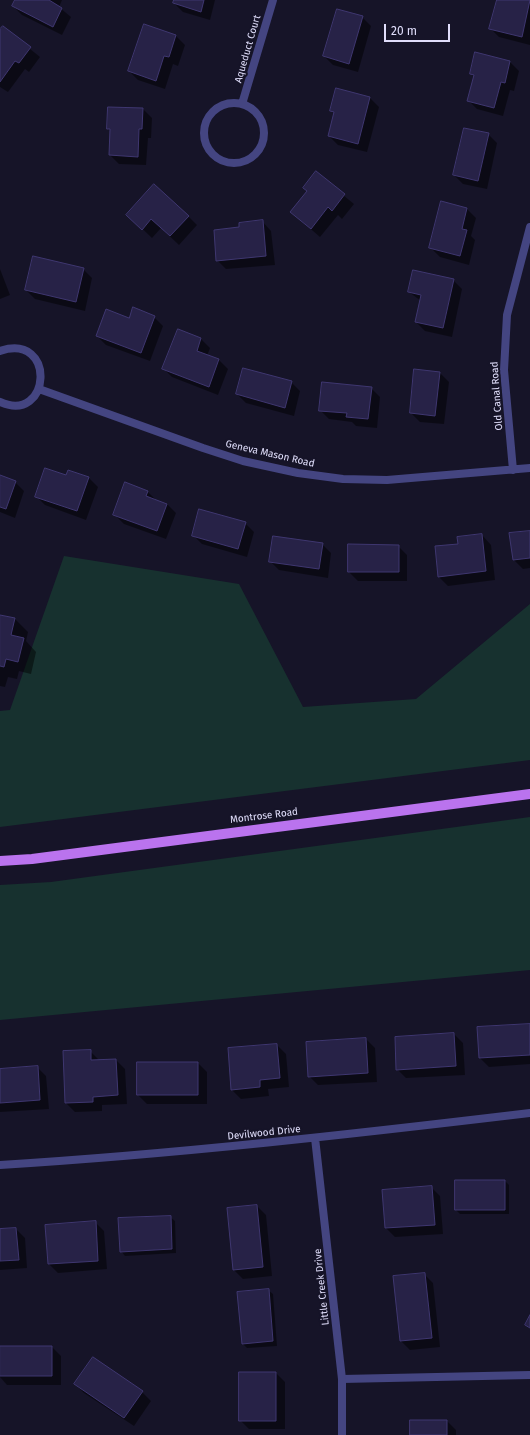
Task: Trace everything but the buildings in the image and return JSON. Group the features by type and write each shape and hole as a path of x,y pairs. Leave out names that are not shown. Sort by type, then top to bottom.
{"main road":[{"name":"Montrose Road","path":"0,861 40,858 530,794"}],"street":[{"name":"Aqueduct Court","path":"242,104 273,0"},
{"path":"232,103 242,104 251,108 259,116 263,126 264,136 261,146 255,154 246,160 236,163 226,162 216,157 209,150 204,140 206,120 217,108 232,103"},
{"name":"Old Canal Road","path":"514,470 504,370 507,315 530,227"},
{"path":"0,352 10,348 20,349 29,353 36,360 41,369 42,379 39,389 34,397 26,403 16,406 0,402"},
{"name":"Geneva Mason Road","path":"39,389 243,461 298,473 343,479 387,480 530,468"},
{"name":"Devilwood Drive","path":"0,1165 122,1157 315,1138 530,1113"},
{"name":"Little Creek Drive","path":"315,1138 342,1379 342,1435"},
{"path":"342,1379 530,1375"}],"green space":[{"path":"64,556 239,584 303,707 416,699 530,604 530,760 0,827 0,711 10,710"},
{"path":"530,817 530,970 0,1020 0,885 51,882"}]}
